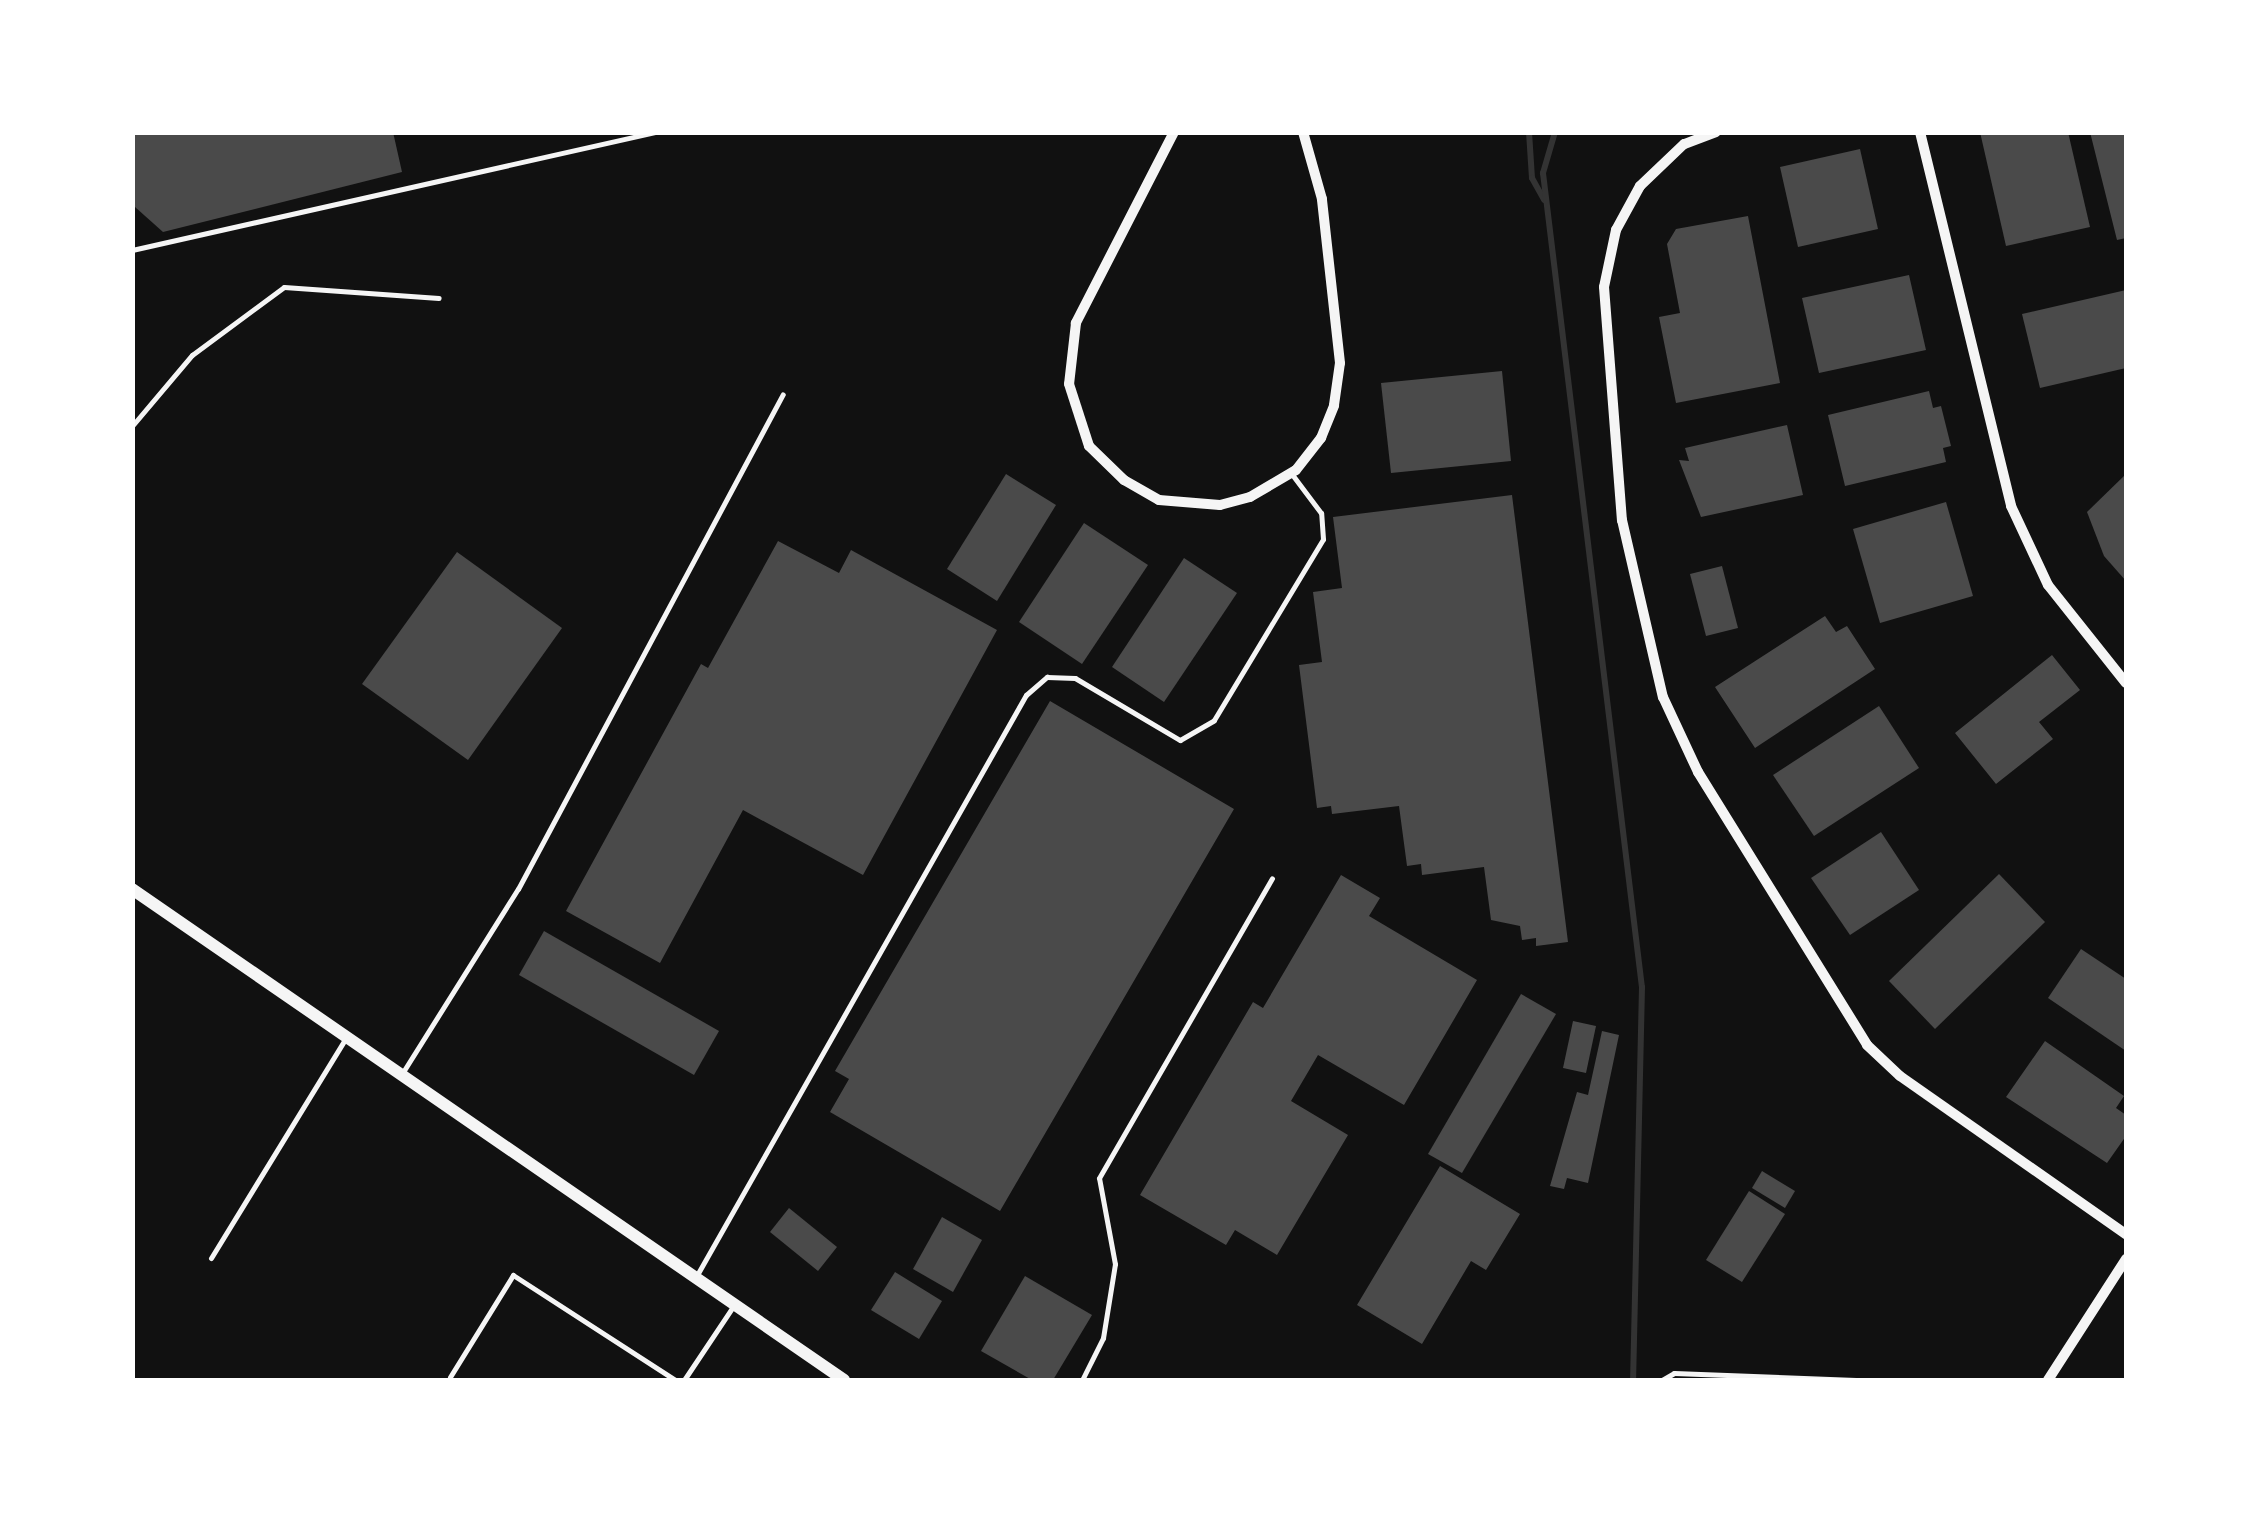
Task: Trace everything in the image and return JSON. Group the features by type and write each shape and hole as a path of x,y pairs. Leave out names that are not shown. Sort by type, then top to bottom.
{"street":[{"path":"1716,132 1684,144 1640,186 1616,230 1604,286 1622,520 1663,697 1698,772 1867,1045 1900,1076 2126,1234"},
{"path":"1920,132 2011,506 2048,585 2126,683"},
{"path":"1174,134 1076,324 1069,362 1072,408 1106,466 1159,500 1220,504 1250,497 1291,474 1330,422 1340,363 1322,199 1303,133"},
{"path":"132,890 843,1380"},
{"path":"2048,1380 2126,1259"}],"lane":[{"path":"132,250 655,132"},
{"path":"132,426 192,355 284,287 439,298"},
{"path":"401,1074 518,889 783,394"},
{"path":"695,1277 1026,695 1046,678 1075,678 1180,740 1214,720 1323,539 1321,513 1291,474"},
{"path":"1082,1380 1103,1338 1115,1264 1099,1178 1272,878"},
{"path":"211,1258 346,1036"},
{"path":"450,1377 513,1275 675,1380"},
{"path":"684,1380 734,1305"},
{"path":"1662,1380 1674,1373 1856,1380"}],"building":[{"path":"132,132 393,132 402,172 163,232 135,207"},
{"path":"1980,132 2068,132 2090,227 2006,246"},
{"path":"2090,132 2126,132 2126,238 2117,240"},
{"path":"1860,149 1878,229 1798,247 1780,167"},
{"path":"1748,216 1780,383 1676,403 1659,317 1680,313 1667,244 1676,229"},
{"path":"1909,275 1926,350 1819,373 1802,298"},
{"path":"2126,290 2126,368 2040,388 2022,314"},
{"path":"1502,371 1511,461 1391,473 1381,383"},
{"path":"1929,391 1933,408 1941,406 1951,446 1943,448 1946,462 1845,486 1828,415"},
{"path":"1787,425 1803,495 1701,517 1679,460 1689,461 1685,448"},
{"path":"1006,474 1056,505 997,601 947,569"},
{"path":"2126,474 2126,581 2104,556 2087,512"},
{"path":"1512,495 1568,942 1536,946 1536,938 1522,940 1520,926 1491,920 1484,867 1422,875 1421,864 1407,866 1399,806 1332,814 1331,806 1317,808 1299,665 1322,662 1313,592 1342,588 1333,517"},
{"path":"1946,502 1973,596 1880,623 1853,529"},
{"path":"1084,523 1148,565 1082,664 1019,622"},
{"path":"778,541 839,573 851,550 997,630 863,875 743,810 660,963 566,911 701,664 708,668"},
{"path":"457,552 562,628 468,760 362,684"},
{"path":"1184,558 1237,593 1164,702 1112,667"},
{"path":"1722,566 1738,628 1706,636 1690,574"},
{"path":"1825,616 1836,632 1847,626 1875,669 1755,748 1715,687"},
{"path":"2052,655 2080,690 2039,722 2053,739 1996,784 1955,733"},
{"path":"1050,701 1234,809 1000,1211 830,1112 849,1079 835,1071"},
{"path":"1879,706 1919,768 1814,836 1773,775"},
{"path":"1881,832 1919,890 1850,935 1811,878"},
{"path":"1999,874 2045,922 1935,1029 1889,981"},
{"path":"1341,875 1380,898 1369,916 1477,980 1404,1105 1318,1055 1291,1101 1348,1135 1277,1255 1235,1230 1226,1245 1140,1195 1253,1002 1263,1008"},
{"path":"544,931 719,1031 694,1075 519,975"},
{"path":"2081,949 2126,979 2126,1051 2048,998"},
{"path":"1521,994 1556,1014 1462,1173 1428,1154"},
{"path":"1573,1021 1596,1026 1586,1073 1563,1068"},
{"path":"1602,1031 1619,1035 1588,1183 1567,1178 1564,1189 1550,1186 1577,1092 1588,1095"},
{"path":"2045,1041 2124,1096 2116,1108 2126,1115 2126,1136 2107,1163 2006,1097"},
{"path":"1440,1166 1520,1214 1486,1270 1471,1261 1422,1344 1357,1305"},
{"path":"1762,1171 1795,1191 1785,1208 1752,1188"},
{"path":"1749,1191 1785,1214 1742,1282 1706,1260"},
{"path":"789,1208 837,1247 818,1271 770,1232"},
{"path":"942,1217 982,1240 953,1292 913,1269"},
{"path":"895,1272 942,1301 919,1339 871,1310"},
{"path":"1025,1276 1092,1315 1053,1380 1032,1380 981,1351"}],"waterway":[{"path":"1529,132 1532,178 1544,200"},
{"path":"1555,132 1543,173 1642,987 1633,1380"}]}
